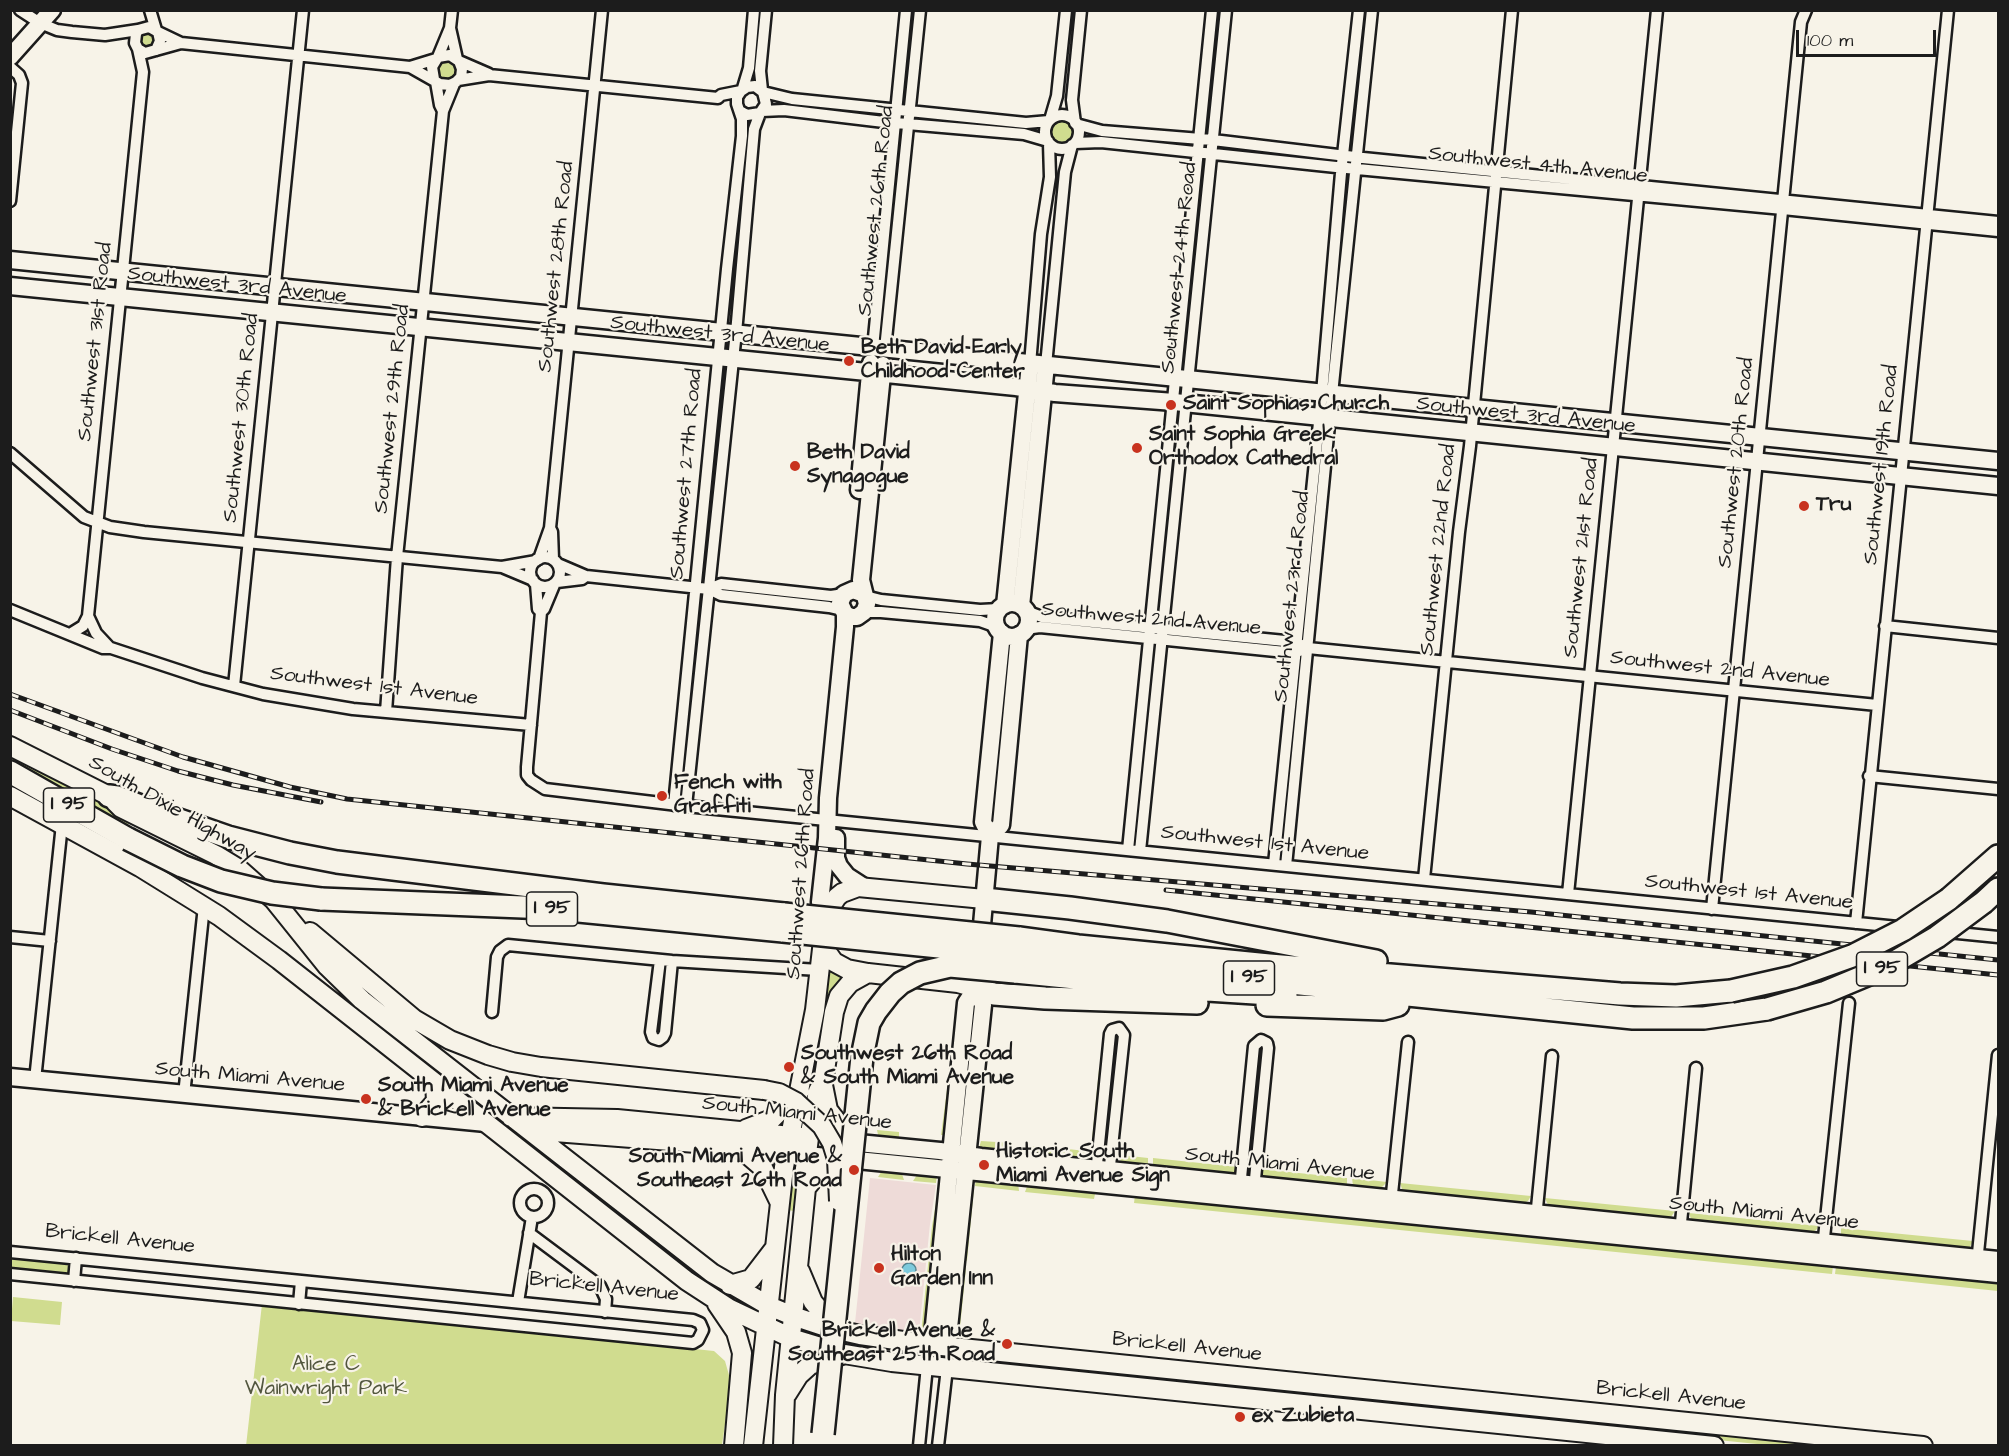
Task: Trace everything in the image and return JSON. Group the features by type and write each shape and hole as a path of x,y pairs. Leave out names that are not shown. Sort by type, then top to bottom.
{"highway":[{"name":"I 95","path":"10,772 182,866 220,881 272,893 321,898 783,922"},
{"name":"I 95","path":"109,796 117,796 228,837 337,862 614,896 1017,955 1480,1001 1595,1015 1658,1019 1704,1018 1767,1009 1826,992 1886,967 1937,938 1991,896"},
{"name":"I 95","path":"1017,955 1078,946 1405,977 1647,996 1731,991 1793,977 1852,956 1903,930 1949,899 1998,856"},
{"path":"984,899 1091,910 1217,930 1384,963 1405,977"},
{"path":"822,1440 841,1242 847,1218 864,1046 869,1023 876,1011 901,983 912,976 935,968 964,966 1017,955 1156,986 1464,1009 1480,1001"},
{"path":"976,988 994,994 1046,998 1383,1009 1398,1005"}],"main road":[{"path":"10,57 46,17"},
{"name":"Southwest 3rd Avenue","path":"10,260 1998,461"},
{"name":"Southwest 3rd Avenue","path":"10,286 1998,486"},
{"name":"Southwest 26th Road","path":"753,1446 780,1203 815,1010 824,923 820,902 832,821 845,627 861,580 879,349"},
{"path":"1013,608 1038,365"},
{"path":"948,1260 966,1163 983,1005 976,988 990,836 983,822 999,630 995,618 1013,608"},
{"path":"990,836 1000,825 1022,632 1028,622 1013,608"},
{"path":"999,630 1012,636 1022,632"},
{"name":"South Dixie Highway","path":"10,746 109,796 121,808 227,861 256,883 279,906 327,966 355,995 513,1117"},
{"path":"10,796 204,906 279,960 486,1123"},
{"name":"Southwest 26th Road","path":"832,821 836,858 847,876 864,886"},
{"path":"824,923 829,908 837,897 851,888 864,886 984,899"},
{"path":"279,906 405,1012 433,1030 470,1048 523,1064 764,1090 779,1093 800,1105 813,1116 829,1137 836,1154 839,1169 841,1242"},
{"path":"822,945 838,965 847,969 958,983 976,988"},
{"path":"860,1143 845,1132 831,1114 826,1105 823,1083 834,1012 839,996 850,983 867,973"},
{"path":"927,1366 943,1355 948,1347 949,1152 966,1003 976,988"},
{"name":"South Miami Avenue","path":"10,1077 486,1123 576,1134 647,1138 740,1139"},
{"path":"422,1117 436,1101 435,1083"},
{"path":"783,1446 806,1188 804,1176 818,1091 823,1083"},
{"path":"780,1203 763,1168 740,1139 772,1119 801,1091"},
{"name":"South Miami Avenue","path":"486,1123 513,1117 617,1119 740,1139 808,1147 838,1159 948,1170 966,1163"},
{"name":"Brickell Avenue","path":"513,1117 701,1265 730,1285 793,1316 851,1333 948,1347 1193,1371 1817,1440 1923,1446"},
{"name":"Brickell Avenue","path":"486,1123 681,1276 730,1309 791,1338 844,1354 927,1366 1191,1392 1645,1442 1714,1446"},
{"path":"561,1155 562,1143 576,1134"},
{"name":"South Miami Avenue","path":"808,1147 860,1143 949,1152 966,1163 1977,1265 1998,1274"},
{"path":"806,1188 819,1172 838,1159"},
{"path":"730,1285 751,1279 775,1248"},
{"name":"South Miami Avenue","path":"1977,1265 1998,1260"},
{"path":"798,1266 808,1294 818,1309 831,1321 851,1333"},
{"path":"713,1298 736,1332 742,1353 734,1446"},
{"path":"786,1395 799,1375 810,1365 844,1354"},
{"path":"1191,1392 1193,1371"}],"street":[{"path":"20,10 46,17 63,31 105,35 148,27 181,43 410,67 446,55 489,75"},
{"path":"137,48 134,38 149,10"},
{"path":"149,10 160,41 154,51"},
{"name":"Southwest 30th Road","path":"234,686 303,10"},
{"path":"435,81 431,71 450,28 452,10"},
{"name":"Southwest 28th Road","path":"537,560 550,528 602,10"},
{"path":"739,109 737,97 749,68 754,10"},
{"path":"761,112 766,104 760,71 766,10"},
{"name":"Southwest 26th Road","path":"879,349 896,109 906,10"},
{"name":"Southwest 26th Road","path":"879,349 920,10"},
{"path":"1038,365 1041,234 1050,177 1045,131 1057,96 1066,10"},
{"path":"1038,365 1066,164 1078,134 1072,100 1082,10"},
{"name":"Southwest 24th Road","path":"1183,378 1199,139 1212,10"},
{"name":"Southwest 24th Road","path":"1128,850 1151,633 1212,154 1226,10"},
{"name":"Southwest 23rd Road","path":"1286,866 1308,648 1343,155 1359,10"},
{"name":"Southwest 23rd Road","path":"1327,394 1357,163 1372,10"},
{"name":"Southwest 22nd Road","path":"1424,879 1459,532 1472,433 1512,10"},
{"name":"Southwest 21st Road","path":"1568,894 1657,10"},
{"name":"Southwest 20th Road","path":"1712,909 1800,16 1806,10"},
{"name":"Southwest 19th Road","path":"1856,923 1869,776 1948,10"},
{"path":"450,28 462,69 456,82"},
{"path":"105,35 145,53 181,43"},
{"name":"Southwest 31st Road","path":"88,616 143,72 137,48"},
{"name":"Southwest 31st Road","path":"143,72 154,51"},
{"path":"10,67 20,75 22,83 10,201"},
{"path":"410,67 445,86 489,75 718,98 751,86 792,99 1026,123 1039,123 1050,121 1058,116 1065,116 1076,123"},
{"name":"Southwest 29th Road","path":"435,81 442,111"},
{"name":"Southwest 29th Road","path":"386,712 397,557 442,111 456,82"},
{"path":"718,98 752,116 780,109 908,124 1024,134 1048,142 1060,149 1073,144"},
{"name":"Southwest 27th Road","path":"728,333 742,136 739,109"},
{"name":"Southwest 27th Road","path":"674,805 696,587 754,129 761,112"},
{"name":"Southwest 4th Avenue","path":"1076,123 1098,130 1343,155 1357,163"},
{"name":"Southwest 4th Avenue","path":"1073,144 1097,142 1342,167 1357,163 1926,219 1998,222"},
{"name":"Southwest 4th Avenue","path":"1926,219 1998,231"},
{"name":"Southwest 27th Road","path":"686,806 709,589 725,358"},
{"name":"Southwest 24th Road","path":"1140,851 1163,634 1180,403"},
{"name":"Southwest 23rd Road","path":"1274,864 1295,648 1325,418"},
{"path":"10,453 84,517 98,523 144,532 502,567 546,558 555,562 560,575 541,612 531,725"},
{"name":"Southwest 28th Road","path":"550,528 555,562"},
{"path":"537,560 531,568 538,609 541,612"},
{"name":"Southwest 2nd Avenue","path":"555,562 586,576 696,587 709,589 721,595 830,606 881,600 980,610 1013,608 1039,616 1151,633"},
{"path":"502,567 544,588 555,584"},
{"name":"Southwest 2nd Avenue","path":"555,584 582,579 586,576"},
{"name":"Southwest 2nd Avenue","path":"709,589 721,584 831,596 881,612 980,621 999,630"},
{"name":"Southwest 1st Avenue","path":"10,610 103,648 111,648 234,686 320,704 531,725 527,775 544,789 674,805 1998,937"},
{"path":"70,634 83,626 88,616"},
{"path":"88,616 96,633 111,648"},
{"path":"1885,626 1998,638"},
{"name":"Southwest 2nd Avenue","path":"1022,632 1040,627 1163,634 1877,705"},
{"path":"1869,776 1998,789"},
{"path":"35,1080 62,824"},
{"path":"184,1095 204,906"},
{"path":"10,937 50,941"},
{"path":"492,1012 497,957 503,947 514,945 672,961 819,970"},
{"path":"660,960 651,1032 653,1038 659,1040 665,1033 672,961"},
{"path":"1823,1249 1850,1003"},
{"path":"1115,1028 1122,1030 1124,1035 1102,1177 1110,1034 1115,1028"},
{"path":"1261,1040 1267,1043 1268,1048 1247,1191 1254,1046 1261,1040"},
{"path":"1391,1206 1408,1042"},
{"path":"1977,1265 1998,1055"},
{"path":"1536,1220 1552,1056"},
{"path":"1680,1235 1696,1068"},
{"path":"518,1302 532,1217"},
{"path":"529,1233 600,1286 606,1299 605,1312"},
{"name":"Brickell Avenue","path":"10,1252 693,1320 700,1323 703,1330 698,1340 693,1343 10,1274"},
{"path":"74,1281 76,1258"},
{"path":"299,1304 301,1281"},
{"path":"399,1313 400,1292"},
{"path":"919,1446 927,1366"},
{"path":"938,1446 947,1368"},
{"path":"921,1429 940,1431"}],"shaded area":[{"path":"870,1178 936,1185 919,1333 855,1323"}],"green space":[{"path":"144,33 150,33 154,40 150,47 144,47 140,43 140,37"},
{"path":"447,60 454,63 457,70 454,77 447,80 440,77 437,70 440,63"},
{"path":"1061,120 1069,124 1073,132 1069,140 1061,144 1053,140 1049,132 1053,124"},
{"path":"10,757 131,818 127,827 11,764"},
{"path":"830,968 845,973 820,1060 826,987"},
{"path":"662,975 667,975 661,1031 657,1034 655,1033"},
{"path":"1114,1038 1119,1041 1108,1149 1103,1149"},
{"path":"1260,1047 1263,1049 1251,1161 1247,1160 1257,1050"},
{"path":"1099,1069 1102,1069 1094,1150 1091,1149"},
{"path":"948,1082 952,1084 946,1135 941,1135"},
{"path":"877,1130 899,1132 899,1138 896,1140 879,1139"},
{"path":"981,1141 1012,1143 1008,1151 979,1148"},
{"path":"1032,1146 1052,1148 1051,1153 1049,1156 1034,1154"},
{"path":"1059,1148 1094,1152 1091,1158 1086,1159 1061,1157 1058,1154"},
{"path":"1121,1155 1148,1158 1148,1164 1146,1166 1120,1163"},
{"path":"1153,1158 1238,1167 1238,1169 1230,1174 1153,1166"},
{"path":"883,1169 901,1171 904,1180 878,1177"},
{"path":"1260,1169 1347,1178 1347,1184 1268,1178 1262,1175"},
{"path":"796,1172 798,1175 794,1211 787,1210 790,1181"},
{"path":"919,1172 937,1174 936,1183 913,1181"},
{"path":"1352,1178 1387,1182 1381,1188 1353,1186"},
{"path":"976,1179 1018,1183 1019,1191 975,1186"},
{"path":"1400,1183 1531,1196 1528,1201 1521,1204 1408,1192 1402,1189"},
{"path":"1028,1184 1093,1190 1095,1194 1094,1199 1025,1192"},
{"path":"939,1186 942,1187 928,1333 921,1333 932,1226"},
{"path":"969,1189 974,1189 967,1261 962,1258"},
{"path":"1135,1195 1833,1266 1832,1274 1134,1203"},
{"path":"1545,1198 1675,1211 1671,1217 1666,1218 1552,1207"},
{"path":"1689,1213 1819,1226 1810,1233 1698,1222 1691,1219"},
{"path":"1841,1228 1973,1241 1970,1247 1965,1249 1841,1235"},
{"path":"11,1256 65,1261 71,1266 70,1272 64,1275 11,1270"},
{"path":"1836,1266 1998,1283 1998,1291 1835,1274"},
{"path":"966,1268 959,1337 953,1337 961,1270"},
{"path":"13,1297 62,1302 60,1325 11,1321"},
{"name":"Alice C Wainwright Park","path":"262,1304 714,1351 725,1361 731,1382 722,1445 246,1446"},
{"path":"956,1358 1041,1367 1060,1363 1175,1378 1172,1381 1085,1372 1056,1373 945,1359"},
{"path":"1213,1382 1446,1404 1447,1408 1446,1411 1210,1386"},
{"path":"1509,1411 1812,1441 1813,1445 1767,1445 1511,1419 1507,1414"}],"water":[{"path":"909,1263 914,1265 916,1270 914,1275 909,1277 904,1275 902,1270 904,1265"}],"railway":[{"path":"10,694 183,757 290,787 347,799 967,864 1531,912 1998,960"},
{"path":"10,710 112,749 178,771 233,785 321,802"},
{"path":"1166,890 1998,975"}],"place":[{"name":"Beth David Early Childhood Center","path":"849,361"},
{"name":"Saint Sophias Church","path":"1171,405"},
{"name":"Saint Sophia Greek Orthodox Cathedral","path":"1137,448"},
{"name":"Beth David Synagogue","path":"795,466"},
{"name":"Tru","path":"1804,506"},
{"name":"Fench with Graffiti","path":"662,796"},
{"name":"Southwest 26th Road & South Miami Avenue","path":"789,1067"},
{"name":"South Miami Avenue & Brickell Avenue","path":"366,1099"},
{"name":"Historic South Miami Avenue Sign","path":"984,1165"},
{"name":"South Miami Avenue & Southeast 26th Road","path":"854,1170"},
{"name":"Hilton Garden Inn","path":"879,1268"},
{"name":"Brickell Avenue & Southeast 25th Road","path":"1007,1344"},
{"name":"ex Zubieta","path":"1240,1417"}]}
